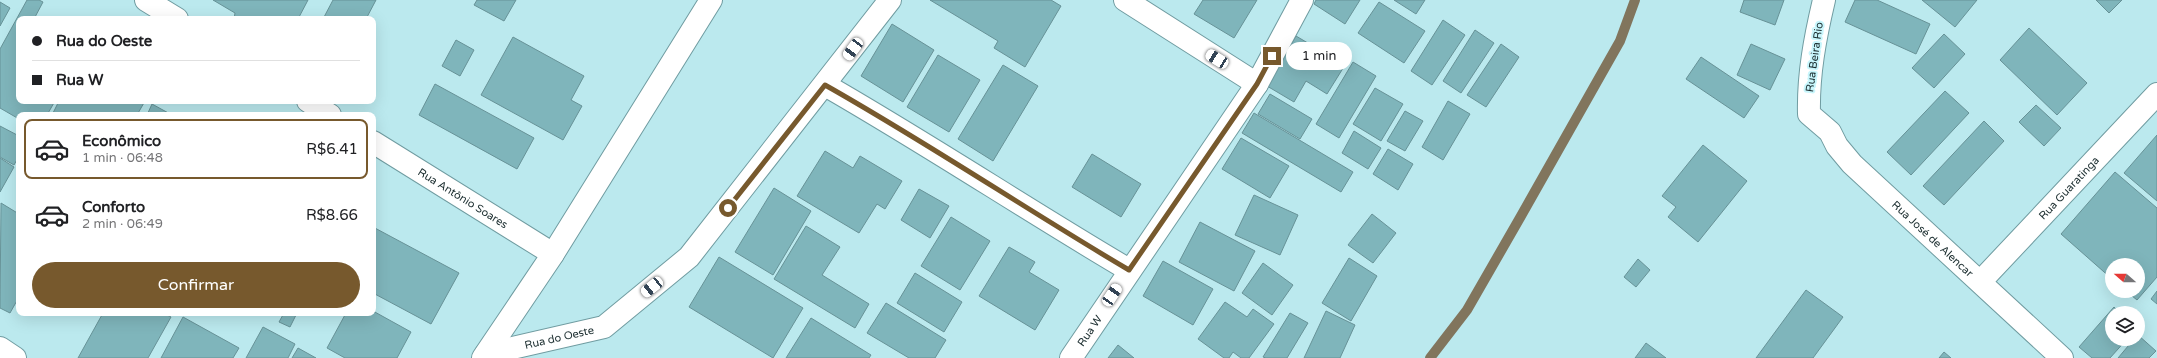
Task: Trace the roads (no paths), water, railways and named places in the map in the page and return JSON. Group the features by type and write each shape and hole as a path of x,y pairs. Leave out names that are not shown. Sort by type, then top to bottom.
{"street":[{"path":"146,0 172,16"},
{"name":"Rua do Oeste","path":"485,356 553,254 710,0"},
{"name":"Rua do Oeste","path":"485,356 604,327 689,258 890,0"},
{"path":"1125,0 1257,84"},
{"name":"Rua W","path":"1070,358 1257,84 1302,0"},
{"name":"Rua Beira Rio","path":"1809,114 1808,87 1815,40 1824,0"},
{"path":"825,85 881,117 1050,224 1129,270"},
{"name":"Rua Guaratinga","path":"1981,281 2157,94"},
{"path":"313,104 325,112"},
{"name":"Rua José de Alencar","path":"1809,114 1830,132 1837,146 1852,164 1981,281 2062,358"},
{"name":"Rua Antônio Soares","path":"376,144 553,254"},
{"path":"0,348 15,358"}],"waterway":[{"path":"1430,358 1467,310 1521,216 1620,41 1635,0"}]}
